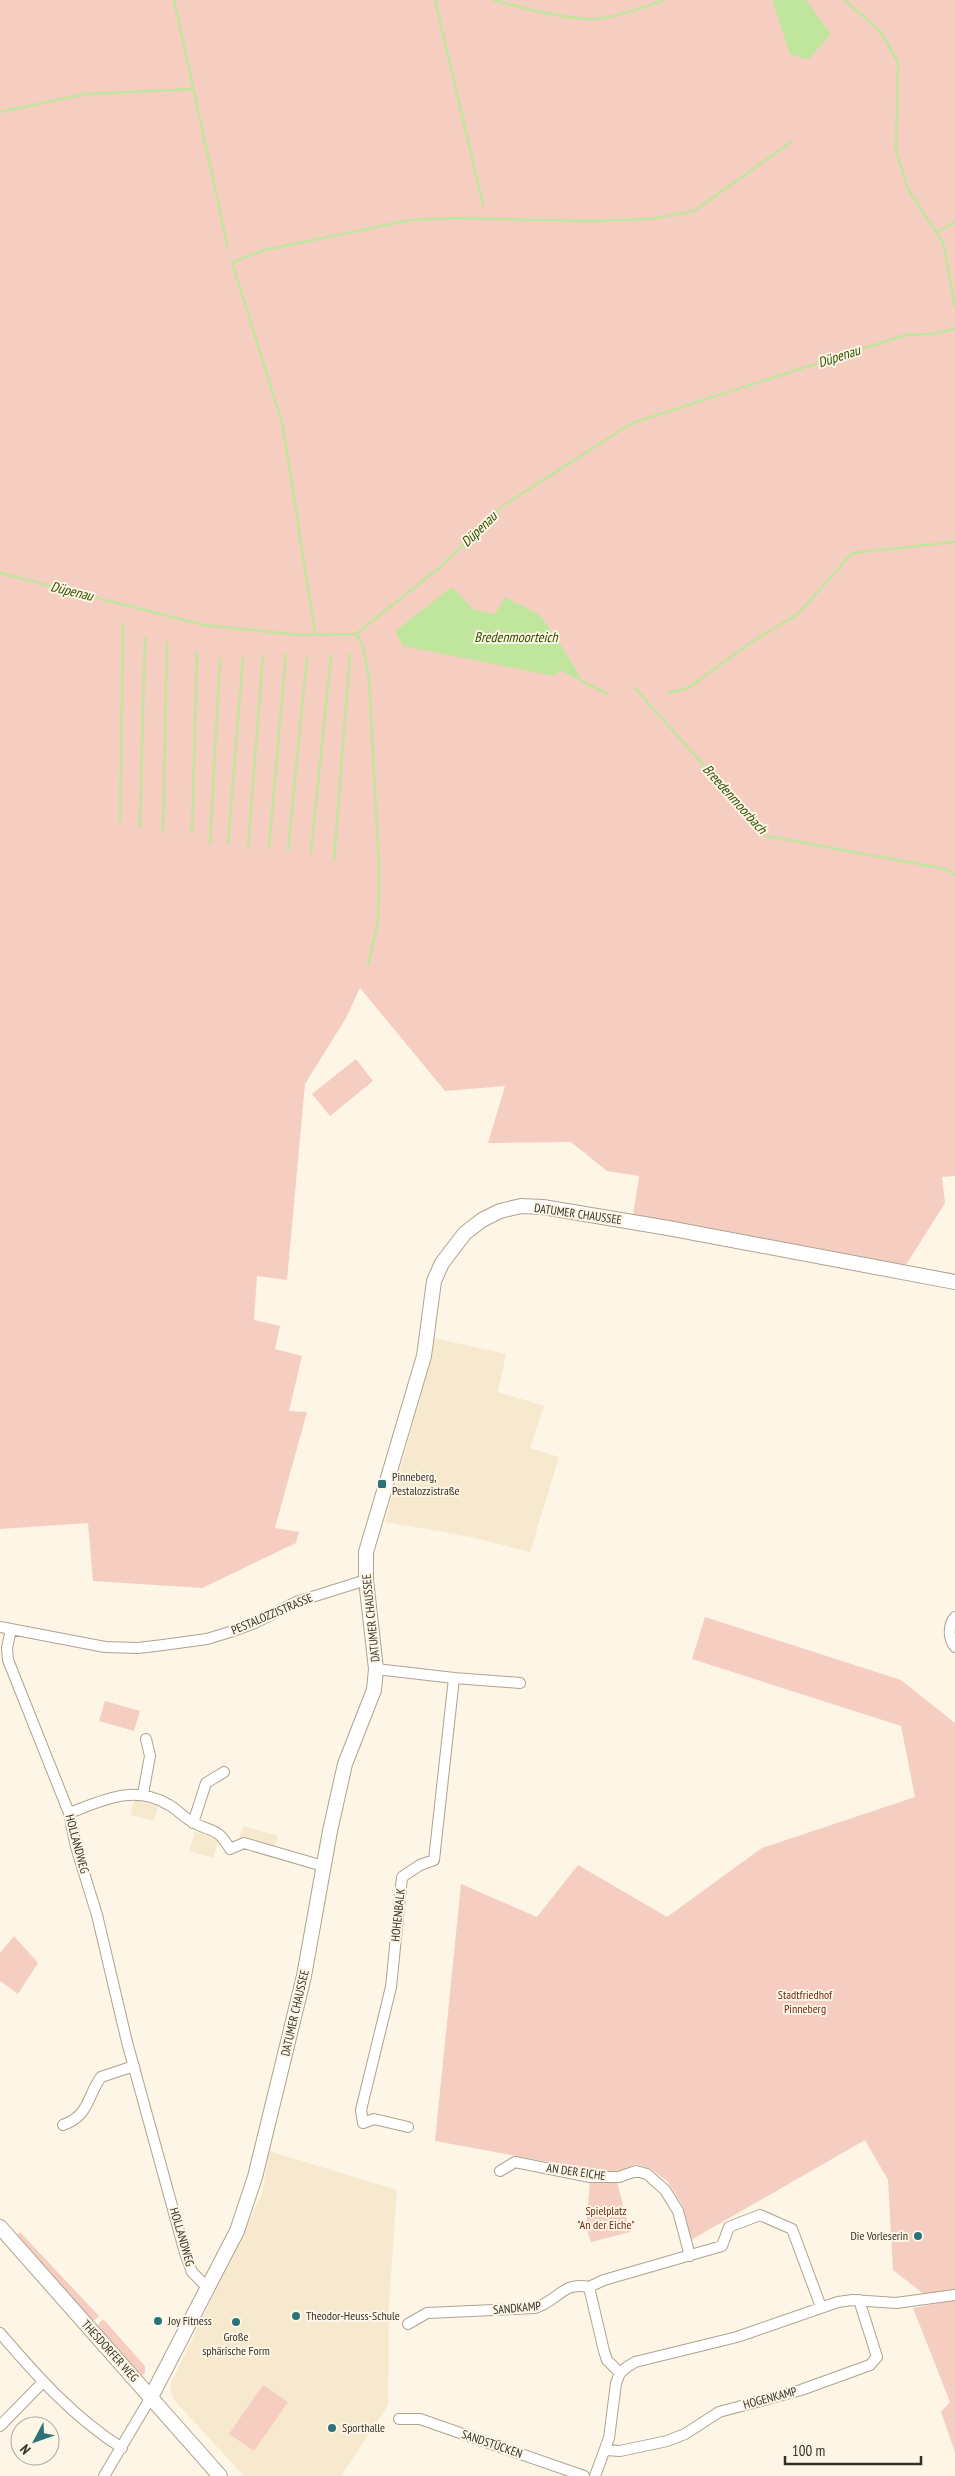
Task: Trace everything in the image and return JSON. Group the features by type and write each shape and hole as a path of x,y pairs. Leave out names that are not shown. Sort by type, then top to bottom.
{"street":[{"name":"DATUMER CHAUSSEE","path":"151,2397 237,2231 248,2203 304,1976 323,1866 345,1764 374,1690 376,1669 366,1580 366,1552 424,1356 434,1281 442,1263 453,1246 465,1233 500,1211 521,1206 543,1207 678,1230 955,1282"},
{"name":"PESTALOZZISTRASSE","path":"0,1627 105,1647 163,1645 207,1639 230,1632 296,1602 366,1580"},
{"path":"955,1617 952,1620 950,1631 952,1643 955,1647"},
{"name":"HOLLANDWEG","path":"11,1629 7,1648 8,1660 69,1813 76,1847 97,1915 134,2066 185,2253 192,2272 208,2287"},
{"path":"376,1669 520,1683"},
{"name":"HOHENBALK","path":"408,2127 374,2119 363,2123 361,2110 390,1987 402,1877 420,1865 434,1860 454,1678"},
{"path":"144,1794 150,1756 146,1739"},
{"path":"193,1823 206,1783 224,1772"},
{"path":"69,1813 117,1796 144,1794 169,1805 193,1823 221,1834 230,1849 244,1843 323,1866"},
{"path":"63,2125 74,2121 86,2108 101,2077 134,2066"},
{"name":"AN DER EICHE","path":"500,2170 515,2162 590,2177 620,2177 636,2171 647,2174 665,2190 678,2211 690,2256"},
{"path":"620,2373 607,2360 589,2287 604,2280 722,2246 729,2227 760,2215 792,2229 821,2307"},
{"name":"THESDORFER WEG","path":"0,2227 220,2476"},
{"name":"SANDKAMP","path":"408,2324 427,2313 535,2308 547,2305 571,2286 589,2287"},
{"path":"596,2476 606,2450 614,2394 620,2373 635,2362 737,2337 838,2302 859,2300 896,2303 955,2295"},
{"name":"HOGENKAMP","path":"606,2450 620,2451 667,2441 685,2434 719,2412 801,2390 870,2365 876,2357 859,2300"},
{"path":"0,2333 42,2383 84,2422 122,2448"},
{"path":"0,2426 42,2383"},
{"path":"104,2476 151,2397"},
{"name":"SANDSTÜCKEN","path":"399,2419 420,2419 584,2476"}],"shaded area":[{"path":"434,1338 506,1354 498,1392 544,1406 530,1448 559,1457 530,1552 471,1537 385,1522 432,1357"},
{"path":"134,1800 158,1806 154,1821 130,1815"},
{"path":"243,1826 278,1836 274,1849 239,1839"},
{"path":"195,1832 219,1839 213,1858 189,1851"},
{"name":"Theodor-Heuss-Schule","path":"269,2151 397,2190 389,2303 388,2405 341,2476 244,2476 174,2400 171,2392 170,2385 262,2194"}],"green space":[{"path":"0,0 955,0 955,1176 942,1177 945,1203 906,1265 633,1216 639,1176 607,1171 571,1142 488,1143 505,1086 445,1091 360,988 346,1018 305,1084 287,1280 257,1276 254,1320 280,1326 275,1349 302,1356 289,1411 307,1412 275,1528 299,1532 296,1543 202,1588 93,1581 88,1523 0,1529"},
{"path":"356,1059 373,1081 330,1116 312,1094"},
{"name":"Stadtfriedhof Pinneberg","path":"705,1617 901,1680 955,1723 955,2291 925,2295 893,2270 888,2180 865,2140 691,2240 683,2206 667,2181 651,2169 636,2164 618,2172 603,2172 435,2141 461,1884 537,1917 578,1865 667,1917 762,1848 915,1797 901,1726 692,1659"},
{"path":"105,1701 140,1711 134,1731 99,1721"},
{"path":"14,1936 38,1963 18,1994 0,1981 0,1953"},
{"name":"Spielplatz \"An der Eiche\"","path":"590,2182 617,2182 630,2232 591,2242 586,2227"},
{"path":"20,2232 99,2316 90,2324 15,2237"},
{"path":"955,2300 955,2452 941,2412 950,2402 913,2308"},
{"path":"103,2319 145,2366 145,2373 140,2377 94,2329"},
{"path":"263,2385 288,2402 254,2451 229,2434"}],"water":[{"path":"772,0 806,0 831,34 808,60 790,54"},
{"name":"Bredenmoorteich","path":"452,587 474,610 495,614 505,597 539,615 563,647 583,682 561,671 554,676 403,646 395,631"}],"waterway":[{"path":"174,0 228,248"},
{"path":"435,0 483,205"},
{"path":"493,0 554,15 592,19 628,12 663,0"},
{"path":"845,0 880,31 898,62 896,151 908,189 943,242 955,307"},
{"path":"0,112 85,94 193,89"},
{"path":"315,634 283,426 232,262 265,250 410,220 455,218 591,221 650,219 694,211 791,142"},
{"path":"938,232 955,222"},
{"name":"Düpenau","path":"0,573 204,625 300,635 356,634 440,567 504,505 632,423 905,335 932,334 955,329"},
{"path":"669,693 688,688 750,643 798,614 852,553 955,542"},
{"path":"120,822 123,625"},
{"path":"356,634 364,649 369,678 379,866 378,921 368,965"},
{"path":"140,827 145,638"},
{"path":"163,832 167,643"},
{"path":"192,833 197,653"},
{"path":"269,848 286,654"},
{"path":"334,861 350,654"},
{"path":"311,853 331,655"},
{"path":"248,847 263,656"},
{"path":"228,844 243,658"},
{"path":"288,851 307,658"},
{"path":"210,844 220,659"},
{"path":"583,682 608,694"},
{"name":"Breedenmoorbach","path":"634,687 767,836 946,869 955,875"}],"place":[{"name":"Pinneberg, Pestalozzistraße","path":"382,1484"},
{"name":"Die Vorleserin","path":"918,2236"},
{"name":"Theodor-Heuss-Schule","path":"296,2316"},
{"name":"Joy Fitness","path":"158,2321"},
{"name":"Große sphärische Form","path":"236,2322"},
{"name":"Sporthalle","path":"332,2428"}]}
